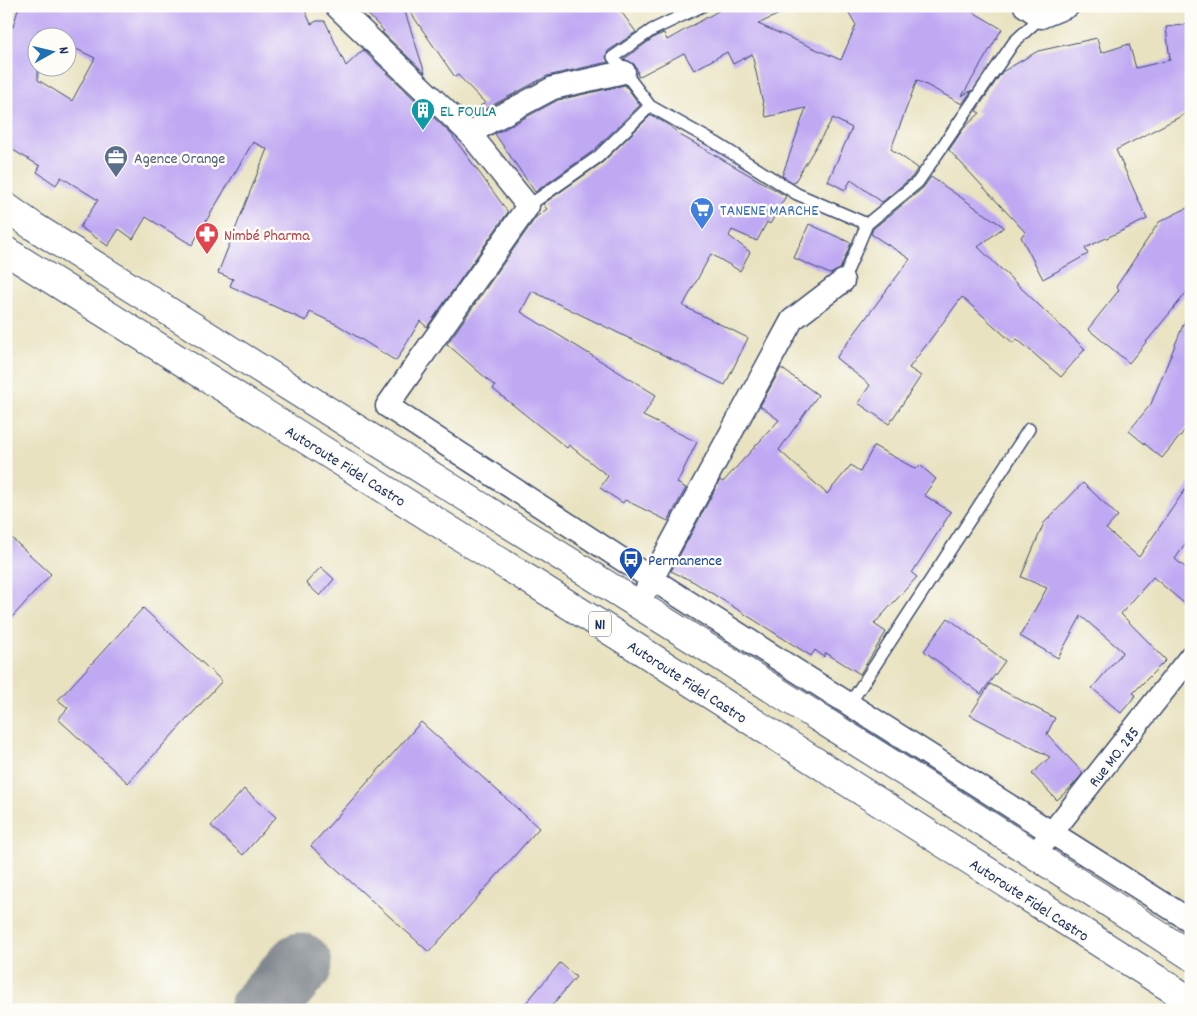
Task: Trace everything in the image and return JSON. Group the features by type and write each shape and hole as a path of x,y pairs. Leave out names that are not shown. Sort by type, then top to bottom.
{"highway":[{"name":"N1","path":"6,207 33,226 333,415 639,604 1191,956"},
{"name":"Autoroute Fidel Castro","path":"6,251 612,632 1191,1001"}],"street":[{"path":"336,6 470,134 528,206 387,406 652,579 1191,921"},
{"path":"1033,12 1068,6"},
{"path":"470,134 553,88 624,72"},
{"path":"639,604 792,320 843,282"},
{"name":"Rue MO. 285","path":"1035,855 1191,656"}],"lane":[{"path":"702,6 652,30 613,57 650,106 716,143 797,194 867,224"},
{"path":"843,282 867,224 918,182 1033,12"},
{"path":"528,206 598,158 650,106"},
{"path":"850,704 1029,429"}],"building":[{"path":"19,6 303,6 311,24 317,21 325,21 346,66 363,50 451,134 508,212 427,327 420,321 396,361 338,325 310,312 306,321 230,286 233,279 218,273 267,149 253,142 192,245 146,217 133,239 119,229 108,246 80,227 98,200 61,177 56,185 37,172 40,166 6,146 6,24 13,27"},
{"path":"360,6 403,6 425,73 382,32 384,31"},
{"path":"406,6 617,6 636,32 608,51 606,57 608,62 547,76 480,112 480,106 485,103 458,75 455,77"},
{"path":"727,6 796,6 758,24 841,60 856,25 845,6 963,6 1002,29 962,96 972,90 962,104 917,80 891,149 918,168 912,177 882,202 851,180 845,190 828,181 852,128 833,118 794,183 782,176 806,108 766,117 752,54 733,64 727,52 694,70 684,53 638,77 634,64 624,59 656,36 664,33 667,40"},
{"path":"1191,24 1191,111 1116,150 1147,219 1085,248 1088,254 1043,279 1021,237 1025,232 949,150 964,128 980,113 976,111 1002,72 1038,51 1097,38 1101,53 1129,44 1136,68 1170,60 1166,27"},
{"path":"625,85 640,105 593,151 535,192 495,134 558,100"},
{"path":"651,115 670,126 680,135 786,196 770,224 767,222 757,241 732,230 729,236 750,252 740,271 711,254 683,306 748,338 725,385 532,291 521,312 656,395 643,416 697,442 677,483 686,488 668,521 625,500 623,503 600,488 608,476 569,445 567,448 493,389 495,386 447,344 536,217 547,209 543,204 603,162"},
{"path":"931,177 1004,227 978,247 1085,349 1061,377 1017,339 1013,343 962,297 909,368 921,376 889,424 858,403 870,385 836,358 910,259 871,234 873,229 923,188"},
{"path":"1191,206 1191,287 1129,363 1088,329 1119,290 1116,287 1159,222"},
{"path":"809,224 851,243 840,269 830,274 794,258"},
{"path":"1190,308 1191,423 1162,458 1129,431 1151,404"},
{"path":"781,368 818,395 779,450 827,494 851,465 860,472 874,446 916,469 920,465 936,479 924,495 951,512 912,573 917,577 874,624 886,632 860,674 826,653 824,657 815,650 811,656 694,582 671,571 720,480 723,482 779,420 760,406"},
{"path":"1191,481 1191,535 1175,559 1191,572 1191,609 1153,577 1121,614 1166,660 1133,693 1136,695 1121,713 1092,688 1123,652 1081,616 1058,658 1020,636 1047,588 1021,577 1044,523 1083,483 1118,516 1106,529 1139,557"},
{"path":"6,533 51,574 6,624"},
{"path":"321,567 334,579 320,596 306,583"},
{"path":"143,608 222,681 128,783 58,719 68,708 58,700"},
{"path":"948,618 1005,661 981,694 924,651"},
{"path":"990,684 1055,718 1047,734 1083,773 1057,800 1032,774 1050,757 970,715"},
{"path":"421,722 539,828 429,952 311,846"},
{"path":"244,789 276,817 243,855 211,826"},
{"path":"560,963 576,977 548,1010 520,1010"}],"taxiway":[{"path":"261,1010 300,965"}],"place":[{"name":"EL FOULA","path":"423,131"},
{"name":"Agence Orange","path":"116,178"},
{"name":"TANENE MARCHE","path":"702,230"},
{"name":"Nimbé Pharma","path":"207,255"},
{"name":"Permanence","path":"631,580"}]}
